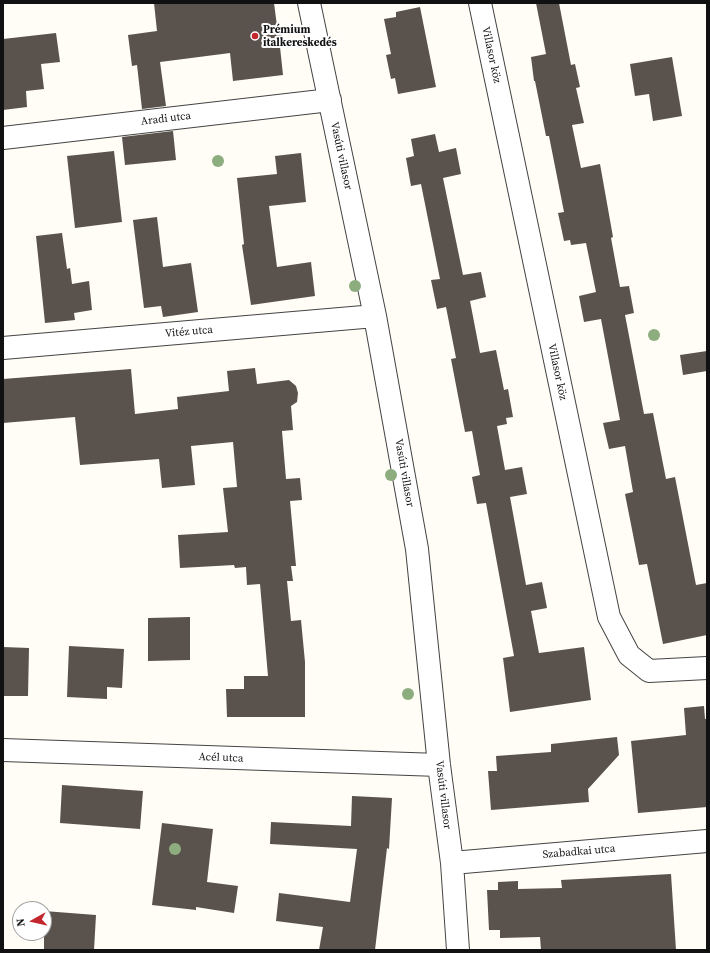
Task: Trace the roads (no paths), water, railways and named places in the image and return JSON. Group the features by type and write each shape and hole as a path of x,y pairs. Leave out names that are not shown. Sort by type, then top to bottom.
{"street":[{"name":"Vasúti villasor","path":"309,3 376,316 417,549 452,863 458,950"},
{"name":"Villasor köz","path":"480,3 609,617 630,655 649,671 707,668"},
{"name":"Aradi utca","path":"3,138 330,100"},
{"name":"Vitéz utca","path":"3,348 376,316"},
{"name":"Acél utca","path":"3,750 440,765"},
{"name":"Szabadkai utca","path":"452,863 707,841"}],"place":[{"name":"Prémium italkereskedés","path":"255,36"}]}
